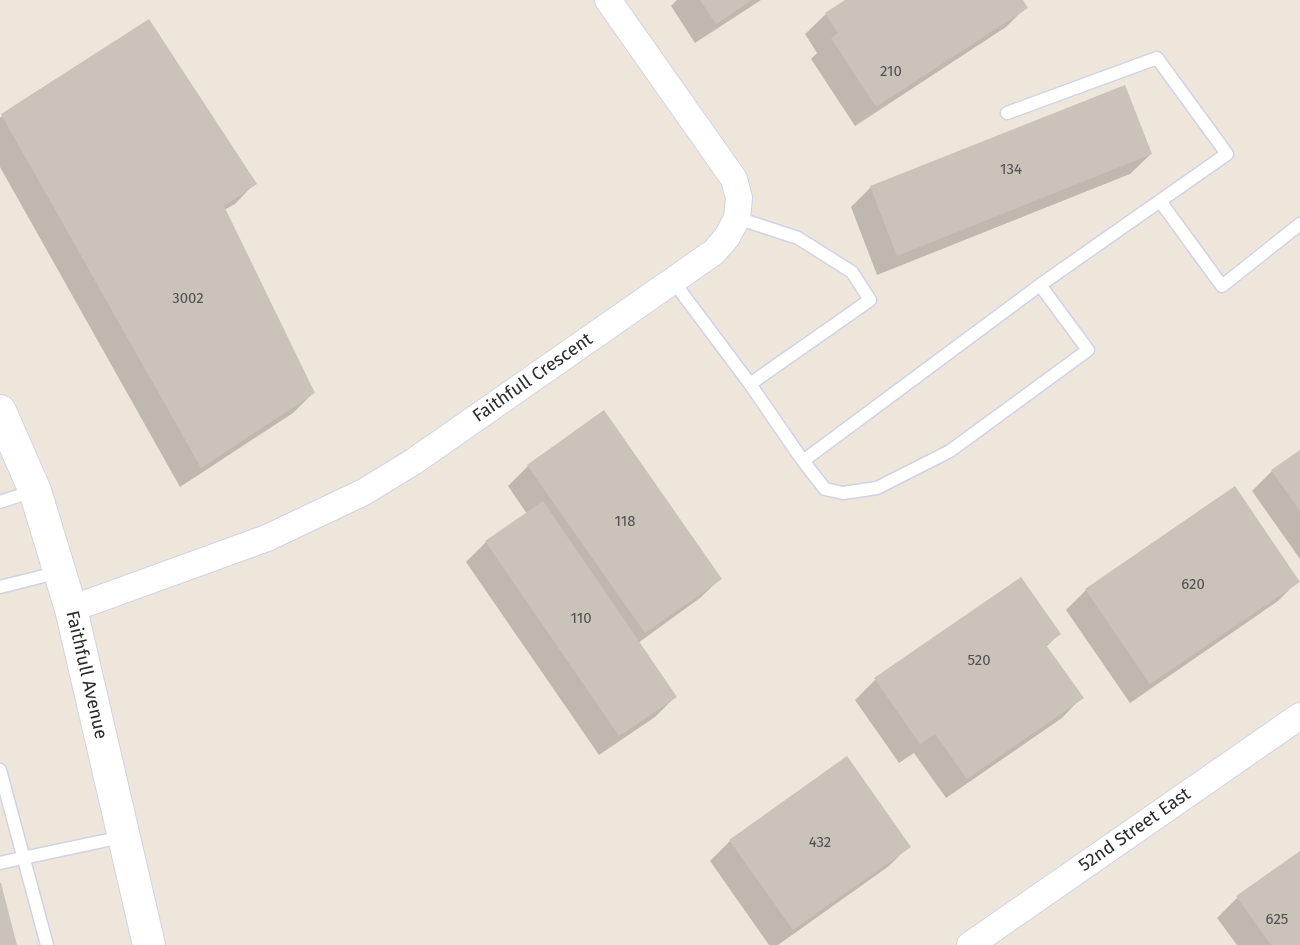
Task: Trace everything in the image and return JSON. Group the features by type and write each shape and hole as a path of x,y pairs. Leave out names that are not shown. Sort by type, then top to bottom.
{"street":[{"path":"608,0 734,179 739,198 737,218"},
{"name":"Faithfull Crescent","path":"71,609 267,538 364,492 413,462 714,252 727,237 737,218"},
{"name":"Faithfull Avenue","path":"0,411 35,491 71,609 149,945"},
{"name":"52nd Street East","path":"970,945 1300,716"}],"lane":[{"path":"803,461 1040,285 1227,154 1157,57 1007,113"},
{"path":"1160,201 1222,286 1300,224"},
{"path":"737,218 798,238 852,272 870,300 750,384"},
{"path":"673,281 825,489 843,493 877,488 950,451 1088,350 1040,285"},
{"path":"0,502 35,491"},
{"path":"0,588 60,572"},
{"path":"0,770 46,945"},
{"path":"0,863 124,837"}],"building":[{"path":"700,0 752,0 716,24"},
{"path":"845,0 1023,0 1028,8 876,107 831,38 838,33 825,13"},
{"path":"149,19 257,184 224,206 315,393 201,468 1,114"},
{"path":"1125,85 1152,154 897,256 870,186"},
{"path":"604,410 722,579 645,633 527,465"},
{"path":"1300,450 1300,511 1271,470"},
{"path":"1235,486 1300,582 1150,684 1085,589"},
{"path":"543,501 677,697 619,736 485,541"},
{"path":"1021,577 1061,634 1046,645 1084,698 967,779 935,734 920,744 874,678"},
{"path":"847,756 911,847 793,930 729,840"},
{"path":"1300,851 1300,945 1271,945 1236,896"},
{"path":"1,883 17,945 0,945"}]}
